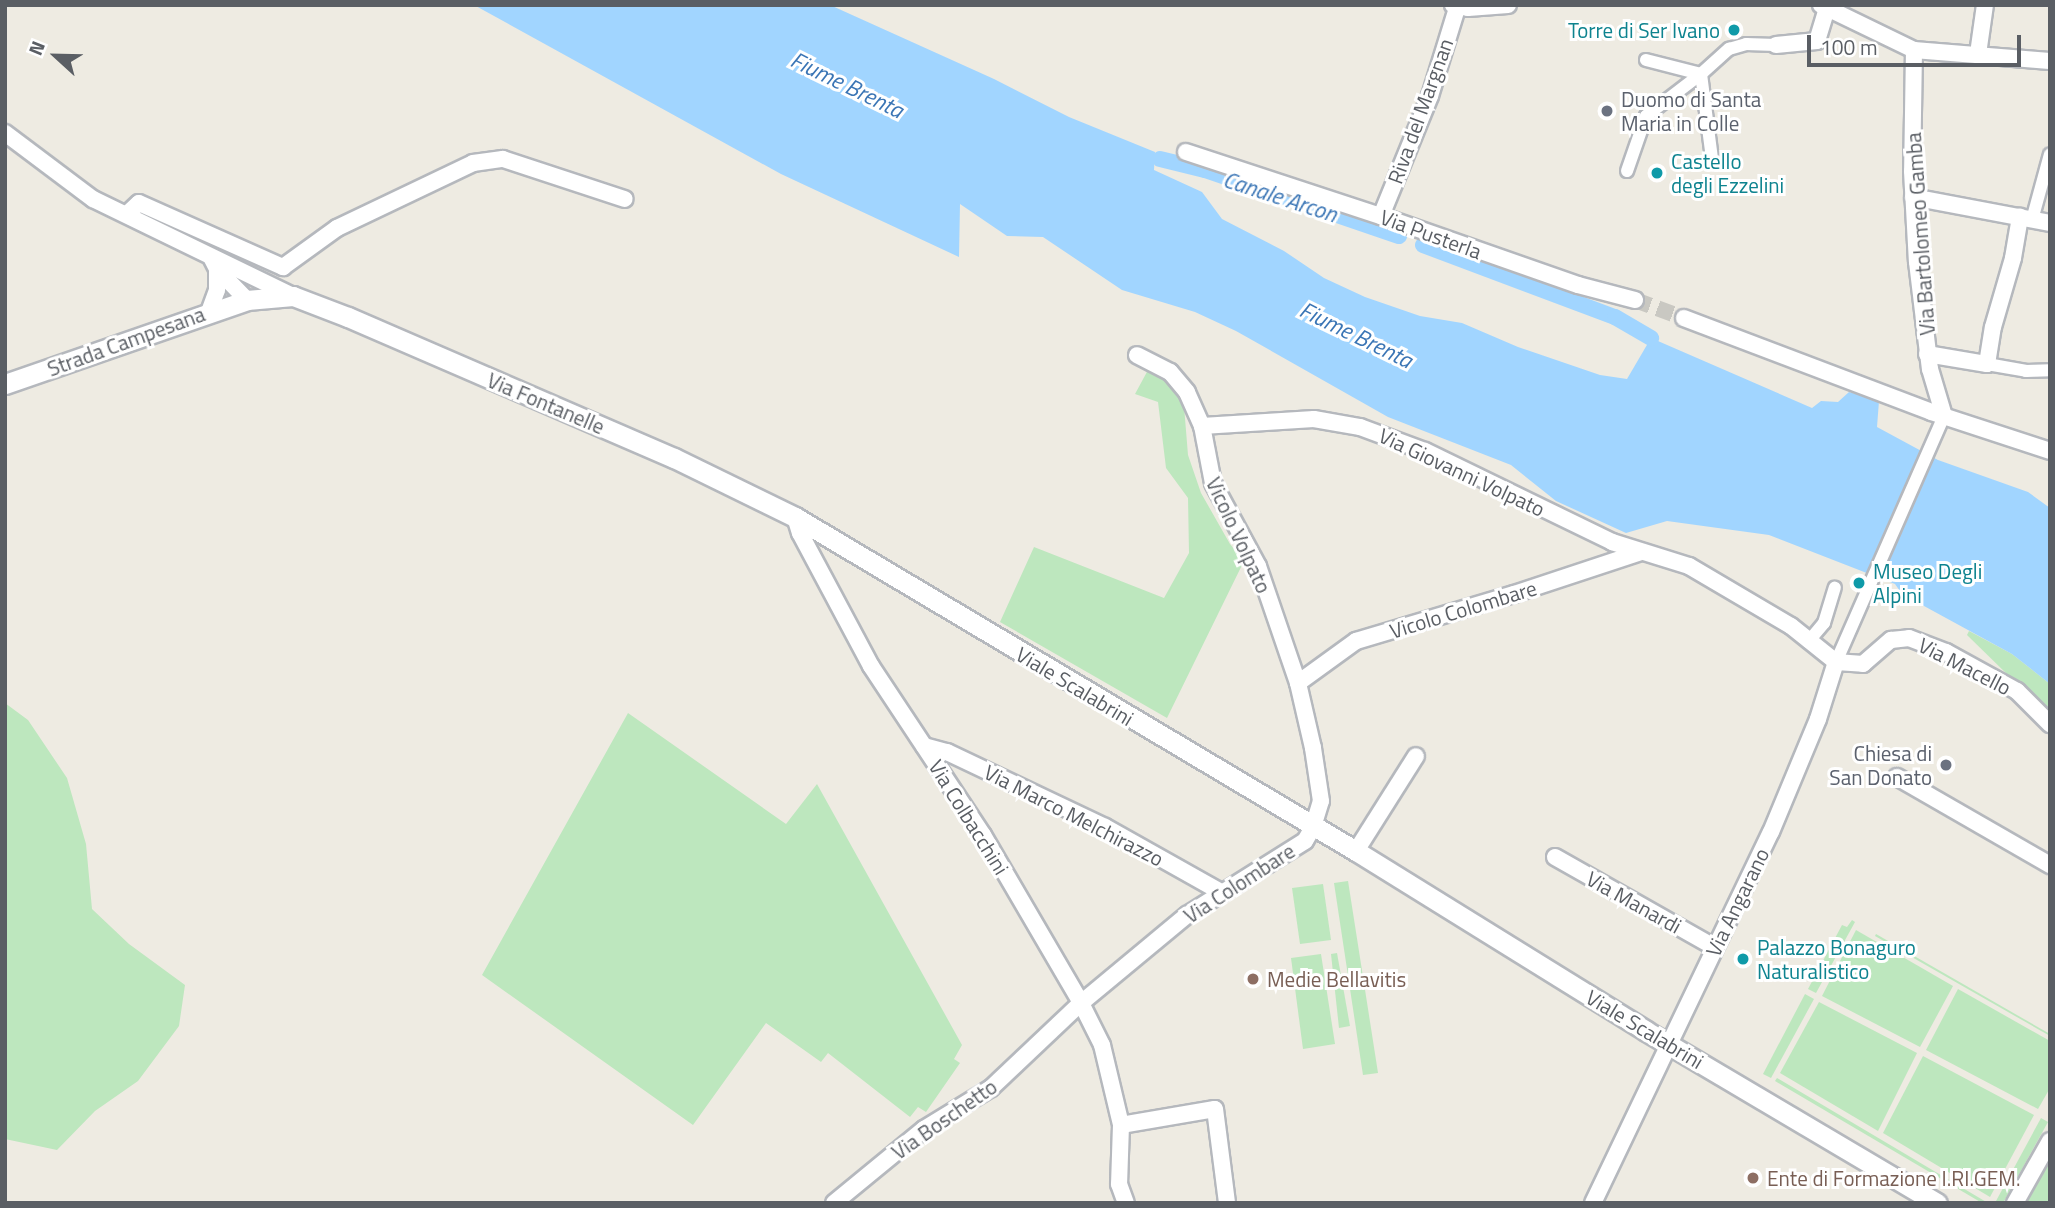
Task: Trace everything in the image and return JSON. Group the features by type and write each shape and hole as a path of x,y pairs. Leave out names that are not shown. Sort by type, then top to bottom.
{"street":[{"path":"1456,6 1508,5"},
{"path":"1978,54 1985,5"},
{"name":"Riva del Margnan","path":"1381,216 1430,96 1456,6"},
{"path":"1627,171 1646,116 1729,49 1746,44 1776,45 1817,41 1826,6 1914,50 2050,61"},
{"name":"Via Bartolomeo Gamba","path":"1914,50 1913,197 1927,354 1944,416"},
{"path":"1646,60 1701,74"},
{"path":"1701,74 1712,159"},
{"name":"Via Fontanelle","path":"5,133 93,199 127,214 214,263 255,278 674,458 795,517"},
{"name":"Via Pusterla","path":"1186,152 1578,285 1635,300"},
{"path":"1987,364 1993,327 2013,258 2050,153"},
{"path":"127,214 139,202 283,267 338,228 473,163 503,159 625,200"},
{"path":"1913,197 2050,223"},
{"path":"209,312 217,290 214,263"},
{"name":"Via Fontanelle","path":"214,263 253,299 293,296"},
{"path":"253,299 260,289 255,278"},
{"name":"Strada Campesana","path":"5,384 253,299"},
{"path":"1684,318 1944,416 2050,451"},
{"path":"1927,354 2016,370 2050,370"},
{"path":"1136,355 1170,372 1187,391 1202,426"},
{"name":"Via Angarano","path":"1593,1203 1771,832 1818,719 1836,662 1937,438 1944,416"},
{"name":"Via Giovanni Volpato","path":"1202,426 1314,419 1360,427 1425,451 1638,553 1690,564 1791,626 1836,662"},
{"name":"Vicolo Volpato","path":"1202,426 1213,483 1258,566 1298,683"},
{"name":"Via Colbacchini","path":"795,517 800,533 871,666 983,835 1081,1003 1102,1045 1121,1125 1119,1184 1126,1203"},
{"name":"Viale Scalabrini","path":"795,517 1356,851 1668,1044 1937,1203"},
{"name":"Vicolo Colombare","path":"1298,683 1356,641 1514,594 1638,553"},
{"path":"1808,642 1824,623 1835,588"},
{"name":"Via Macello","path":"1836,662 1863,664 1891,640 1909,638 1946,652 2017,691 2050,724"},
{"name":"Via Colombare","path":"1081,1003 1157,939 1221,892 1304,841 1313,827 1321,801 1298,683"},
{"name":"Via Marco Melchirazzo","path":"924,746 947,752 1105,827 1221,892"},
{"path":"1356,851 1416,756"},
{"path":"1897,777 2050,865"},
{"name":"Via Manardi","path":"1555,857 1714,947"},
{"name":"Via Boschetto","path":"834,1203 925,1129 991,1088 1081,1003"},
{"path":"1121,1125 1215,1109 1227,1203"},
{"path":"2015,1203 2050,1141"}],"green space":[{"path":"1148,370 1164,379 1184,406 1188,455 1201,493 1230,544 1244,561 1167,718 1000,622 1034,547 1164,598 1189,553 1188,498 1166,468 1158,402 1135,394"},
{"path":"1969,631 2012,654 2050,684 2050,716 1967,635"},
{"path":"5,703 28,720 67,778 86,844 92,909 129,944 185,985 179,1026 138,1081 95,1111 57,1150 5,1139"},
{"path":"628,713 786,824 817,784 962,1045 954,1059 960,1063 926,1112 918,1107 910,1117 828,1053 821,1062 766,1023 693,1125 482,975"},
{"path":"1348,881 1378,1073 1363,1075 1334,883"},
{"path":"1323,884 1331,940 1300,944 1292,888"},
{"path":"1852,920 1855,922 1816,993 1808,989 1842,925 1847,927"},
{"path":"1856,930 1953,986 1920,1047 1822,996"},
{"path":"1876,934 2050,1034 2050,1036 1875,936"},
{"path":"1337,953 1350,1026 1339,1028 1331,954"},
{"path":"1321,954 1335,1044 1303,1049 1291,958"},
{"path":"1958,989 2050,1041 2050,1088 2038,1109 1926,1050"},
{"path":"1805,994 1814,999 1771,1078 1763,1074"},
{"path":"1819,1002 1917,1053 1878,1131 1780,1073"},
{"path":"1923,1056 2034,1115 1990,1197 1883,1133"},
{"path":"1777,1078 1988,1203 1982,1203 1775,1081"},
{"path":"2041,1118 2048,1122 2003,1203 1999,1203 1996,1201"},
{"path":"2050,1150 2050,1203 2021,1203"}],"water":[{"name":"Fiume Brenta","path":"474,5 830,5 994,79 1069,117 1155,152 1154,170 1202,192 1222,219 1284,251 1324,278 1365,297 1420,316 1462,323 1518,347 1600,375 1627,379 1651,338 1812,408 1821,401 1838,402 1849,392 1879,401 1877,427 1938,460 2028,492 2050,508 2050,684 2012,654 1902,594 1895,584 1769,535 1667,521 1626,533 1556,501 1511,465 1388,417 1236,331 1195,312 1122,290 1043,237 1007,236 960,204 959,257 781,174"}],"waterway":[{"name":"Canale Arcon","path":"1160,159 1205,170 1399,236"},
{"name":"Canale Arcon","path":"1423,245 1615,317 1651,338"}],"tunnel":[{"path":"1635,300 1684,318"}],"place":[{"name":"Torre di Ser Ivano","path":"1734,30"},
{"name":"Duomo di Santa Maria in Colle","path":"1607,111"},
{"name":"Castello degli Ezzelini","path":"1657,173"},
{"name":"Museo Degli Alpini","path":"1859,583"},
{"name":"Chiesa di San Donato","path":"1946,765"},
{"name":"Palazzo Bonaguro Naturalistico","path":"1743,959"},
{"name":"Medie Bellavitis","path":"1253,979"},
{"name":"Ente di Formazione I.RI.GEM.","path":"1753,1178"}]}
